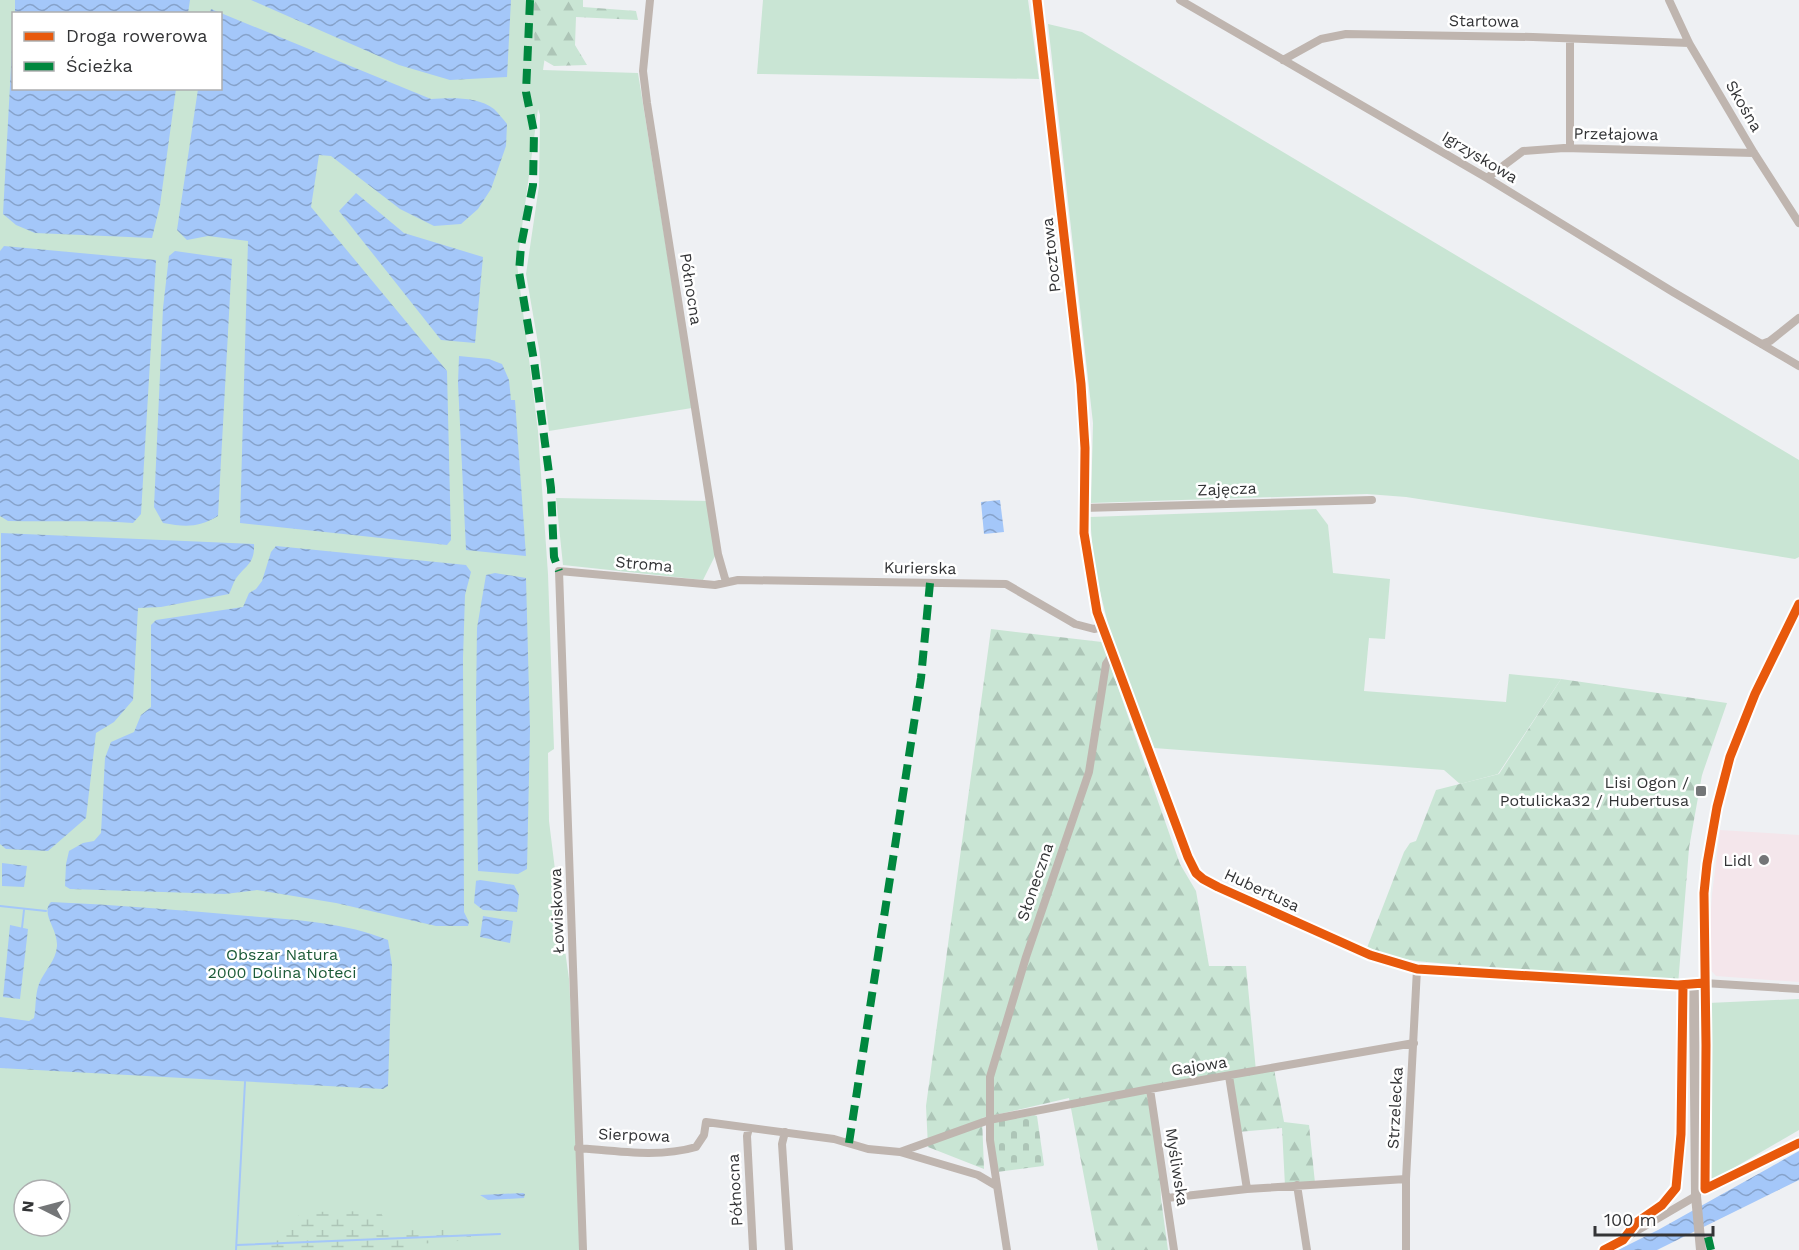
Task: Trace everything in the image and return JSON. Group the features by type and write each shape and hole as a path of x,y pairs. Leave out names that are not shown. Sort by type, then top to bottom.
{"street":[{"name":"Północna","path":"650,0 643,71 647,103 718,554 726,582"},
{"name":"Pocztowa","path":"1037,0 1081,384 1084,436 1083,508"},
{"name":"Igrzyskowa","path":"1180,0 1487,178 1799,366"},
{"name":"Skośna","path":"1669,0 1689,43 1754,153 1799,223"},
{"name":"Startowa","path":"1283,60 1321,39 1346,34 1689,43"},
{"path":"1570,39 1570,148"},
{"name":"Przełajowa","path":"1487,178 1523,151 1570,148 1754,153"},
{"path":"1762,344 1770,341 1799,318"},
{"name":"Zajęcza","path":"1083,508 1372,500"},
{"name":"Hubertusa","path":"1083,508 1090,576 1102,627 1179,835 1196,873 1203,879 1370,955 1417,969 1683,985 1704,983 1799,989"},
{"name":"Stroma","path":"559,571 715,585 726,582"},
{"name":"Łowiskowa","path":"559,571 583,1250"},
{"name":"Kurierska","path":"726,582 738,580 1006,584 1075,624 1094,629 1102,627"},
{"name":"Słoneczna","path":"1007,1250 995,1185 989,1120 990,1077 1026,957 1089,772 1106,664 1112,655"},
{"name":"Strzelecka","path":"1406,1250 1406,1179 1417,969"},
{"path":"1623,1240 1635,1223 1662,1205 1676,1188 1681,1134 1683,985"},
{"path":"1694,985 1697,1200 1701,1250"},
{"name":"Gajowa","path":"989,1120 1150,1089 1414,1043"},
{"path":"1229,1076 1247,1188"},
{"name":"Myśliwska","path":"1150,1089 1174,1250"},
{"path":"900,1152 989,1120"},
{"name":"Sierpowa","path":"578,1148 638,1152 683,1151 696,1147 704,1135 706,1122 749,1128"},
{"name":"Północna","path":"749,1128 747,1136 753,1250"},
{"path":"749,1128 834,1139 867,1149 900,1152 978,1175 995,1185"},
{"path":"785,1132 782,1144 789,1250"},
{"path":"1167,1198 1247,1188 1406,1179"},
{"path":"1298,1185 1307,1250"},
{"path":"1604,1250 1697,1200"}],"shaded area":[{"path":"1720,830 1799,835 1799,982 1716,976 1707,966 1712,894"}],"green space":[{"name":"Obszar Natura 2000 Dolina Noteci","path":"0,0 553,0 543,70 638,73 692,408 549,431 539,349 526,274 539,186 540,115 538,109 517,264 538,431 548,574 554,749 548,753 549,821 569,979 581,1188 579,1250 0,1250"},
{"path":"533,0 583,0 583,7 636,11 638,20 576,17 575,45 587,65 554,66 535,55"},
{"path":"763,0 1028,0 1039,79 757,74"},
{"path":"1048,24 1082,32 1799,460 1799,557 1795,559 1406,497 1367,494 1091,503 1093,423"},
{"path":"556,498 709,501 715,556 703,580 563,565"},
{"path":"1316,509 1328,525 1333,573 1390,579 1385,639 1369,638 1364,691 1506,702 1509,674 1561,679 1498,774 1460,784 1444,770 1154,748 1109,628 1094,567 1090,517"},
{"path":"991,629 1102,642 1180,864 1196,891 1209,966 1246,966 1256,1071 1274,1069 1284,1122 1309,1125 1315,1183 1285,1186 1282,1128 1238,1132 1229,1077 1148,1087 1159,1148 1161,1199 1168,1250 1098,1250 1069,1098 982,1118 984,1169 928,1147 926,1106"},
{"path":"1561,679 1727,703 1702,775 1689,848 1678,985 1416,961 1365,953 1404,852 1410,843 1416,841 1436,790 1499,774"},
{"path":"1799,999 1799,1130 1708,1183 1708,1003"},
{"path":"1037,1116 1044,1165 997,1172 992,1127 994,1122"},
{"path":"377,1211 381,1213 391,1231 469,1228 471,1240 419,1244 418,1250 267,1250 268,1242 273,1239 283,1239 299,1215 306,1212"}],"water":[{"path":"15,0 190,0 188,12 15,12"},
{"path":"251,0 511,0 507,77 450,80 399,65"},
{"path":"222,14 431,99 463,99 480,102 494,109 507,124 506,146 491,189 478,209 461,224 434,226 400,209 331,156 319,155 311,207 447,371 451,540 447,545 240,523 248,241 208,236 187,240 177,230 198,90 222,90"},
{"path":"12,48 12,90 176,90 160,205 152,238 35,233 16,225 3,214"},
{"path":"356,193 404,233 483,257 475,343 441,340 339,211"},
{"path":"4,246 156,260 141,514 133,523 8,521 0,516 0,251"},
{"path":"175,251 232,259 218,516 191,526 163,523 154,507 163,308 169,256"},
{"path":"459,356 489,359 502,364 509,380 511,400 515,400 526,556 466,550 458,383"},
{"path":"1000,500 1004,532 984,534 981,502"},
{"path":"1,533 254,544 251,561 235,580 229,594 161,607 138,608 133,700 114,722 96,733 86,818 48,851 6,849 0,844"},
{"path":"276,546 466,565 471,572 465,595 463,658 464,912 469,922 468,926 436,926 336,903 257,890 225,894 70,889 65,886 69,851 83,843 94,841 101,833 105,758 111,742 134,732 141,715 151,707 151,625 156,620 243,607 249,593 256,589 262,581 271,552"},
{"path":"495,573 526,578 530,730 527,869 518,874 478,871 477,628 486,575"},
{"path":"2,863 27,866 24,887 2,886"},
{"path":"476,881 514,885 519,895 517,912 483,910 474,903"},
{"path":"51,902 301,921 354,929 388,940 392,965 388,1086 383,1089 0,1068 0,1017 29,1021 34,1018 39,984 56,951 57,940 47,911"},
{"path":"483,916 513,921 510,943 480,937"},
{"path":"10,925 28,929 20,999 3,997"},
{"path":"1799,1151 1799,1180 1657,1250 1618,1250 1658,1230"},
{"path":"523,1193 524,1198 488,1200 480,1195"}],"waterway":[{"path":"0,906 46,911"},
{"path":"22,928 24,910"},
{"path":"236,1250 245,1082"},
{"path":"237,1245 500,1234"}],"marked path":[{"path":"530,0 526,92 534,132 533,185 521,246 519,272 551,488 554,557 559,571"},
{"path":"849,1143 921,678 930,583"},
{"path":"1708,1237 1711,1250"}],"cycle path":[{"path":"1037,0 1081,384 1085,448 1084,533 1097,612 1188,857 1196,873 1218,887 1370,955 1417,969 1678,985 1704,983"},
{"path":"1799,604 1755,694 1730,757 1717,807 1707,864 1704,893 1705,1189 1799,1143"},
{"path":"1604,1250 1623,1240 1636,1223 1662,1205 1676,1188 1681,1134 1683,985"}],"place":[{"name":"Lisi Ogon / Potulicka32 / Hubertusa","path":"1701,791"},
{"name":"Lidl","path":"1764,860"}]}
